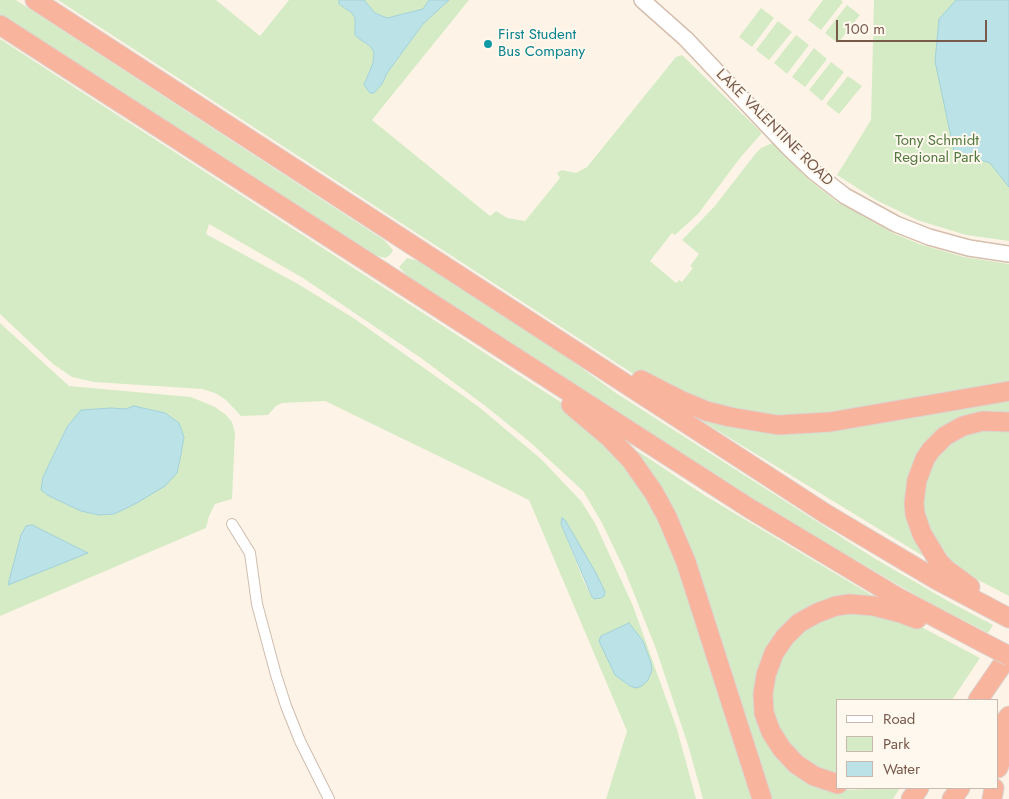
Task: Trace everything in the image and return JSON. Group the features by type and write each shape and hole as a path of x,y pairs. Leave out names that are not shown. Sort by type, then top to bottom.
{"highway":[{"path":"35,0 856,532 1001,615"},
{"path":"0,25 779,527 897,597 1009,656 979,699"},
{"path":"406,286 587,418 622,449 639,469 667,517 681,550 762,799"},
{"path":"550,334 680,400 730,418 756,422 784,425 830,422 1009,392"},
{"path":"1001,615 947,570 932,552 922,534 914,503 920,469 931,450 945,436 963,426 983,421 1009,422"},
{"path":"836,783 814,776 796,764 782,749 767,723 763,703 764,684 774,653 785,637 806,618 827,608 850,604 887,609 959,631"},
{"path":"974,699 990,683"},
{"path":"999,731 1009,716"},
{"path":"999,765 1009,739"}],"street":[{"name":"LAKE VALENTINE ROAD","path":"642,0 686,39 795,153 828,184 845,196 896,224 929,237 969,248 1009,254"},
{"path":"232,524 250,553 257,604 284,698 300,741 330,799"}],"green space":[{"path":"0,0 16,0 384,240 393,250 390,255 385,258 370,254 0,16"},
{"path":"58,0 216,0 260,36 289,0 339,0 339,4 352,13 355,18 355,35 370,46 374,52 373,63 364,85 370,93 374,93 423,24 449,0 469,0 372,120 490,216 496,211 507,218 525,221 560,178 557,173 562,170 576,173 587,167 676,57 682,55 762,133 740,158 698,214 675,235 672,233 650,261 676,283 679,280 682,282 693,268 690,266 699,254 682,240 714,207 756,153 761,148 772,143 808,179 836,201 893,233 919,244 964,257 1009,264 1009,388 888,411 757,420 638,377"},
{"path":"364,0 429,0 423,9 387,18 375,13"},
{"path":"823,0 841,0 843,2 821,30 808,20"},
{"name":"Tony Schmidt Regional Park","path":"874,0 1009,0 1009,241 966,235 917,220 876,200 837,175 871,120"},
{"path":"847,5 860,15 838,43 825,33"},
{"path":"761,8 774,18 752,47 739,37"},
{"path":"778,21 792,32 769,60 756,50"},
{"path":"796,35 809,45 787,74 774,63"},
{"path":"0,39 559,401 573,411 636,473 670,532 755,799 703,799 688,745 656,649 625,571 602,523 583,491 531,443 488,408 421,358 303,278 209,224 206,234 298,284 355,319 479,407 541,459 581,501 595,523 633,606 677,729 696,799 606,799 627,731 529,500 325,401 282,403 276,406 268,415 241,416 226,400 215,393 202,389 94,382 72,377 53,364 0,314","holes":["565,520 605,592 601,597 593,599 585,584 561,524 561,521","629,623 643,641 652,670 601,636"]},
{"path":"814,48 827,59 805,87 792,77"},
{"path":"831,62 844,72 822,101 809,90"},
{"path":"848,76 862,86 839,114 826,104"},
{"path":"407,258 423,262 554,348 616,393 874,558 993,625 988,633 924,600 732,488 409,278 399,267"},
{"path":"0,323 69,386 191,397 215,407 226,415 232,422 235,433 232,499 215,504 206,528 0,616","holes":["134,406 165,413 179,423 184,437 177,473 114,514 99,515 81,511 43,477 67,427 81,410 126,409"]},
{"path":"1009,397 1009,418 981,418 919,462 926,553 923,556 692,415 730,424"},
{"path":"984,429 1009,430 1009,596 963,572 940,554 920,507 924,482 935,459 945,447 959,438 968,433"},
{"path":"630,446 704,495 878,599 786,629 763,725 836,789 899,789 893,799 766,799 686,548"},
{"path":"858,609 912,622 980,658 953,699 836,699 836,778 808,766 776,729 769,693 781,650 818,618"}],"water":[{"path":"339,0 364,0 375,13 387,18 423,9 429,0 449,0 423,24 387,73 382,84 374,93 370,93 364,85 373,63 374,52 370,46 355,35 355,18 352,13 339,4"},
{"path":"956,0 1009,0 1009,187 990,163 954,151 935,61 939,19"},
{"path":"134,406 165,413 179,423 184,437 177,473 165,486 114,514 99,515 81,511 49,496 41,490 43,477 67,427 81,410 126,409"},
{"path":"562,518 565,520 596,573 605,592 601,598 594,599 592,597 561,524"},
{"path":"32,525 88,553 8,585 21,535 26,526"},
{"path":"629,623 643,641 652,670 648,680 642,686 636,688 615,675 599,641 601,636"}],"place":[{"name":"First Student Bus Company","path":"488,44"}]}
